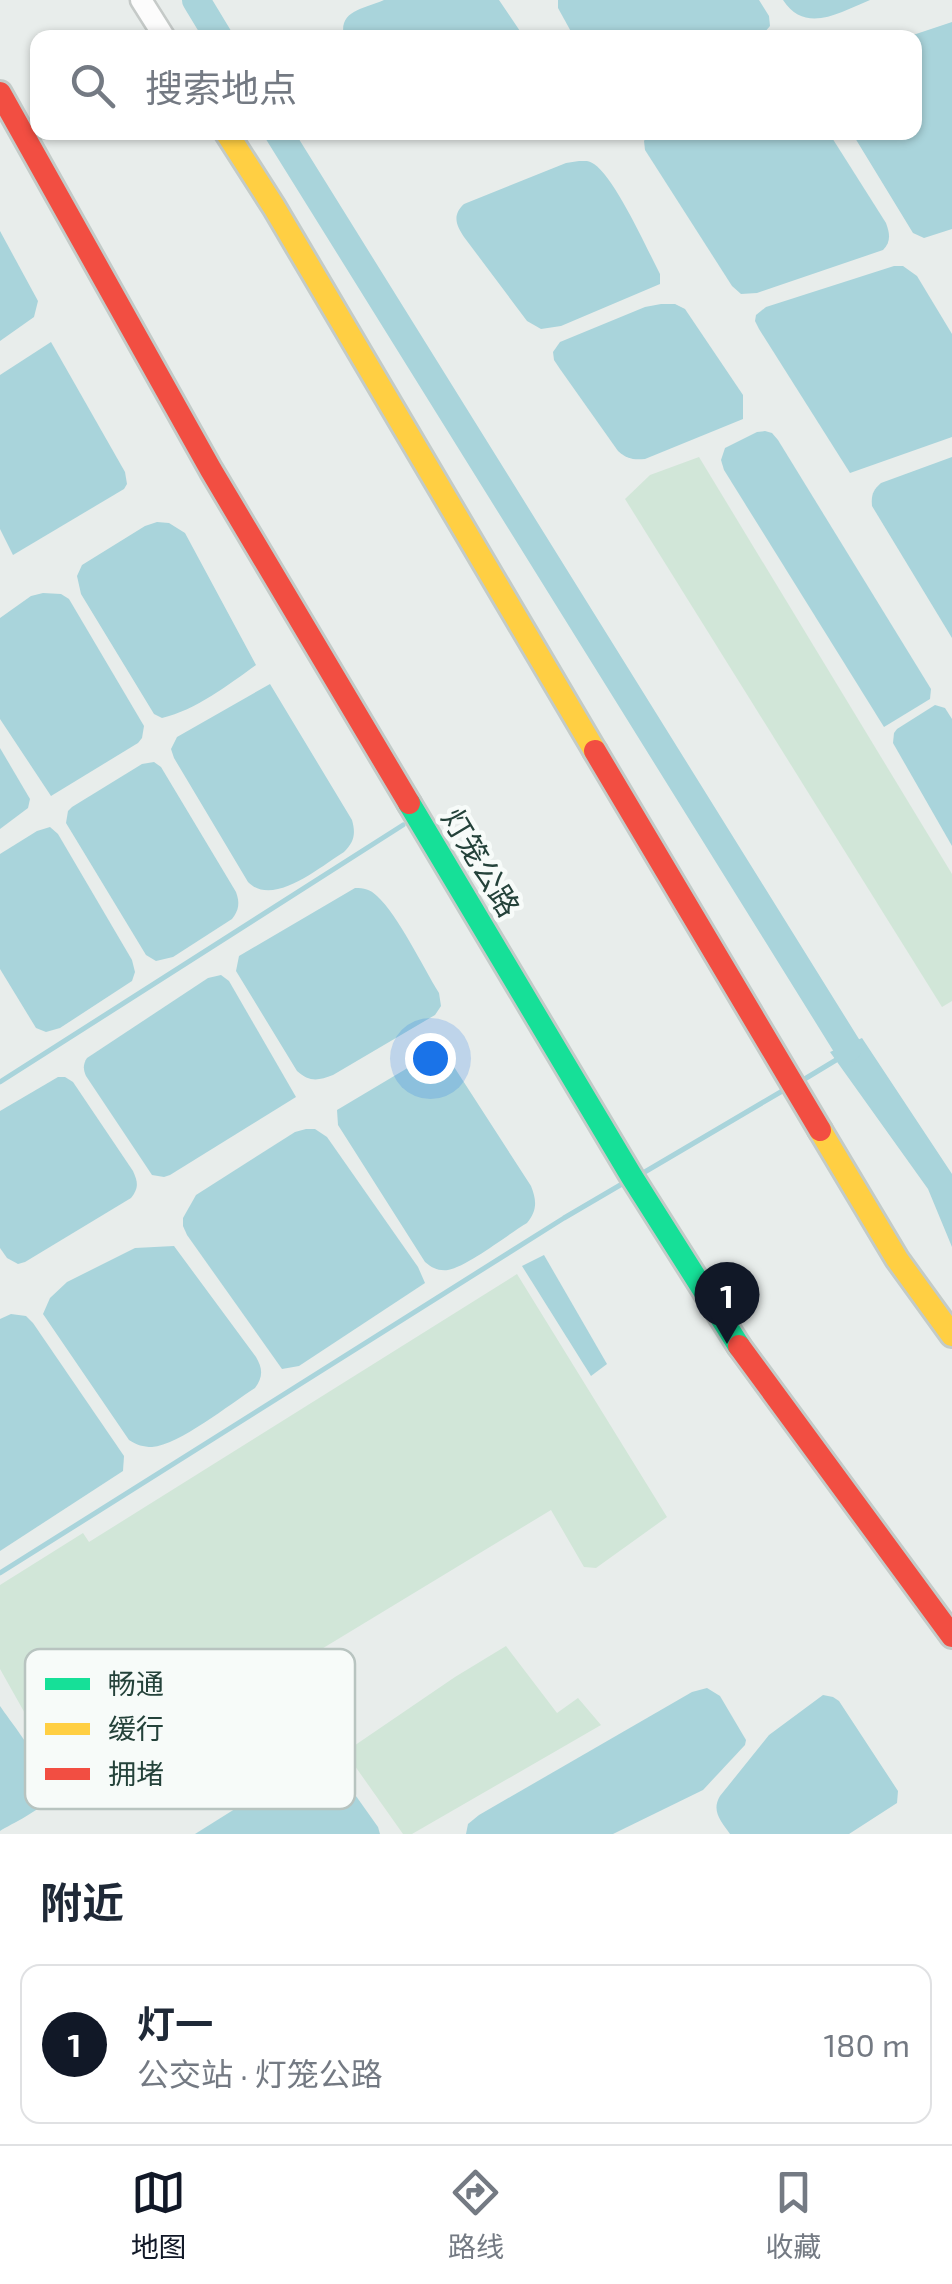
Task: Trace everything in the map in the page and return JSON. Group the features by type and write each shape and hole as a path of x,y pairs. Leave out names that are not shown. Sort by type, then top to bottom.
{"street":[{"path":"141,0 160,30"},
{"name":"灯笼公路","path":"0,93 206,461 652,1208 741,1348 952,1636"},
{"path":"231,140 898,1258 952,1335"}],"green space":[{"path":"699,457 952,874 952,1001 942,1007 625,499 650,475"},
{"path":"517,1274 667,1517 596,1568 584,1567 551,1510 322,1649 25,1649 25,1713 0,1669 0,1585 83,1533 89,1542"},
{"path":"506,1646 557,1713 578,1698 601,1725 412,1834 403,1834 355,1766 355,1745"}],"water":[{"path":"384,0 499,0 519,30 343,30 349,16"},
{"path":"558,0 759,0 770,26 767,30 570,30 558,8"},
{"path":"783,0 870,0 835,15 813,19 792,11"},
{"path":"952,22 952,229 924,238 913,233 856,140 922,140 922,32"},
{"path":"833,140 886,223 887,244 883,250 757,293 741,294 732,286 645,150 644,141"},
{"path":"579,161 594,164 611,184 660,274 660,284 561,326 541,329 527,321 464,237 457,216 464,204"},
{"path":"0,231 38,301 34,317 0,341"},
{"path":"903,266 917,276 952,334 952,437 850,473 759,329 756,315 766,307"},
{"path":"661,304 685,309 743,395 743,419 645,459 634,459 618,451 554,360 553,352 560,342"},
{"path":"51,342 125,472 127,484 13,555 0,529 0,375"},
{"path":"765,431 778,440 931,689 930,699 884,727 724,470 721,460 725,448"},
{"path":"952,457 952,638 872,502 881,483"},
{"path":"157,522 169,523 185,533 256,665 199,703 162,718 154,714 81,594 77,576 82,565"},
{"path":"61,594 69,599 144,726 138,743 51,796 0,719 0,618 31,596"},
{"path":"270,684 352,820 354,834 344,852 297,882 270,890 258,889 248,882 171,749 177,737"},
{"path":"935,705 945,708 952,719 952,846 893,743 897,729"},
{"path":"0,748 30,799 28,808 0,829"},
{"path":"154,762 161,767 236,892 238,903 232,919 173,957 156,961 146,955 66,823 72,807 142,764"},
{"path":"50,827 58,834 132,960 135,972 132,981 60,1028 46,1032 36,1028 0,969 0,854"},
{"path":"355,888 372,892 385,905 439,993 441,1006 435,1015 333,1075 310,1079 297,1071 236,971 239,956"},
{"path":"221,975 229,981 296,1097 170,1175 152,1175 86,1076 85,1062 208,978"},
{"path":"862,1038 952,1174 952,1247 928,1189 830,1052"},
{"path":"447,1056 531,1186 535,1206 527,1223 466,1263 444,1270 425,1262 338,1125 337,1110 421,1060"},
{"path":"58,1077 73,1082 133,1171 136,1188 131,1198 18,1264 0,1248 0,1111"},
{"path":"315,1129 327,1137 418,1267 425,1283 299,1366 282,1369 187,1235 183,1218 196,1195 295,1132"},
{"path":"174,1246 256,1357 261,1377 255,1388 190,1432 163,1445 146,1447 129,1440 43,1314 50,1298 67,1282 135,1248"},
{"path":"544,1255 607,1364 591,1376 522,1266"},
{"path":"11,1314 26,1316 33,1323 124,1456 123,1471 0,1551 0,1319"},
{"path":"707,1688 720,1696 746,1740 703,1790 613,1834 466,1834 468,1824 479,1815 692,1692"},
{"path":"823,1695 839,1701 898,1791 897,1803 849,1834 730,1834 717,1811 720,1796 769,1735"},
{"path":"0,1706 25,1741 25,1809 37,1809 0,1831"},
{"path":"355,1795 380,1834 195,1834 235,1809 355,1809"}],"waterway":[{"path":"196,0 214,30"},
{"path":"283,140 848,1048"},
{"path":"0,1082 403,825"},
{"path":"803,1080 841,1057"},
{"path":"643,1173 784,1090"},
{"path":"0,1573 622,1184"}],"traffic: fast":[{"path":"409,803 632,1177 739,1346"}],"traffic: slow":[{"path":"231,140 595,751"},
{"path":"820,1130 897,1259 952,1335"}],"traffic: jam":[{"path":"0,93 211,470 409,803"},
{"path":"595,751 820,1130"},
{"path":"739,1346 952,1636"}],"place":[{"name":"灯一","path":"727,1344"}]}
